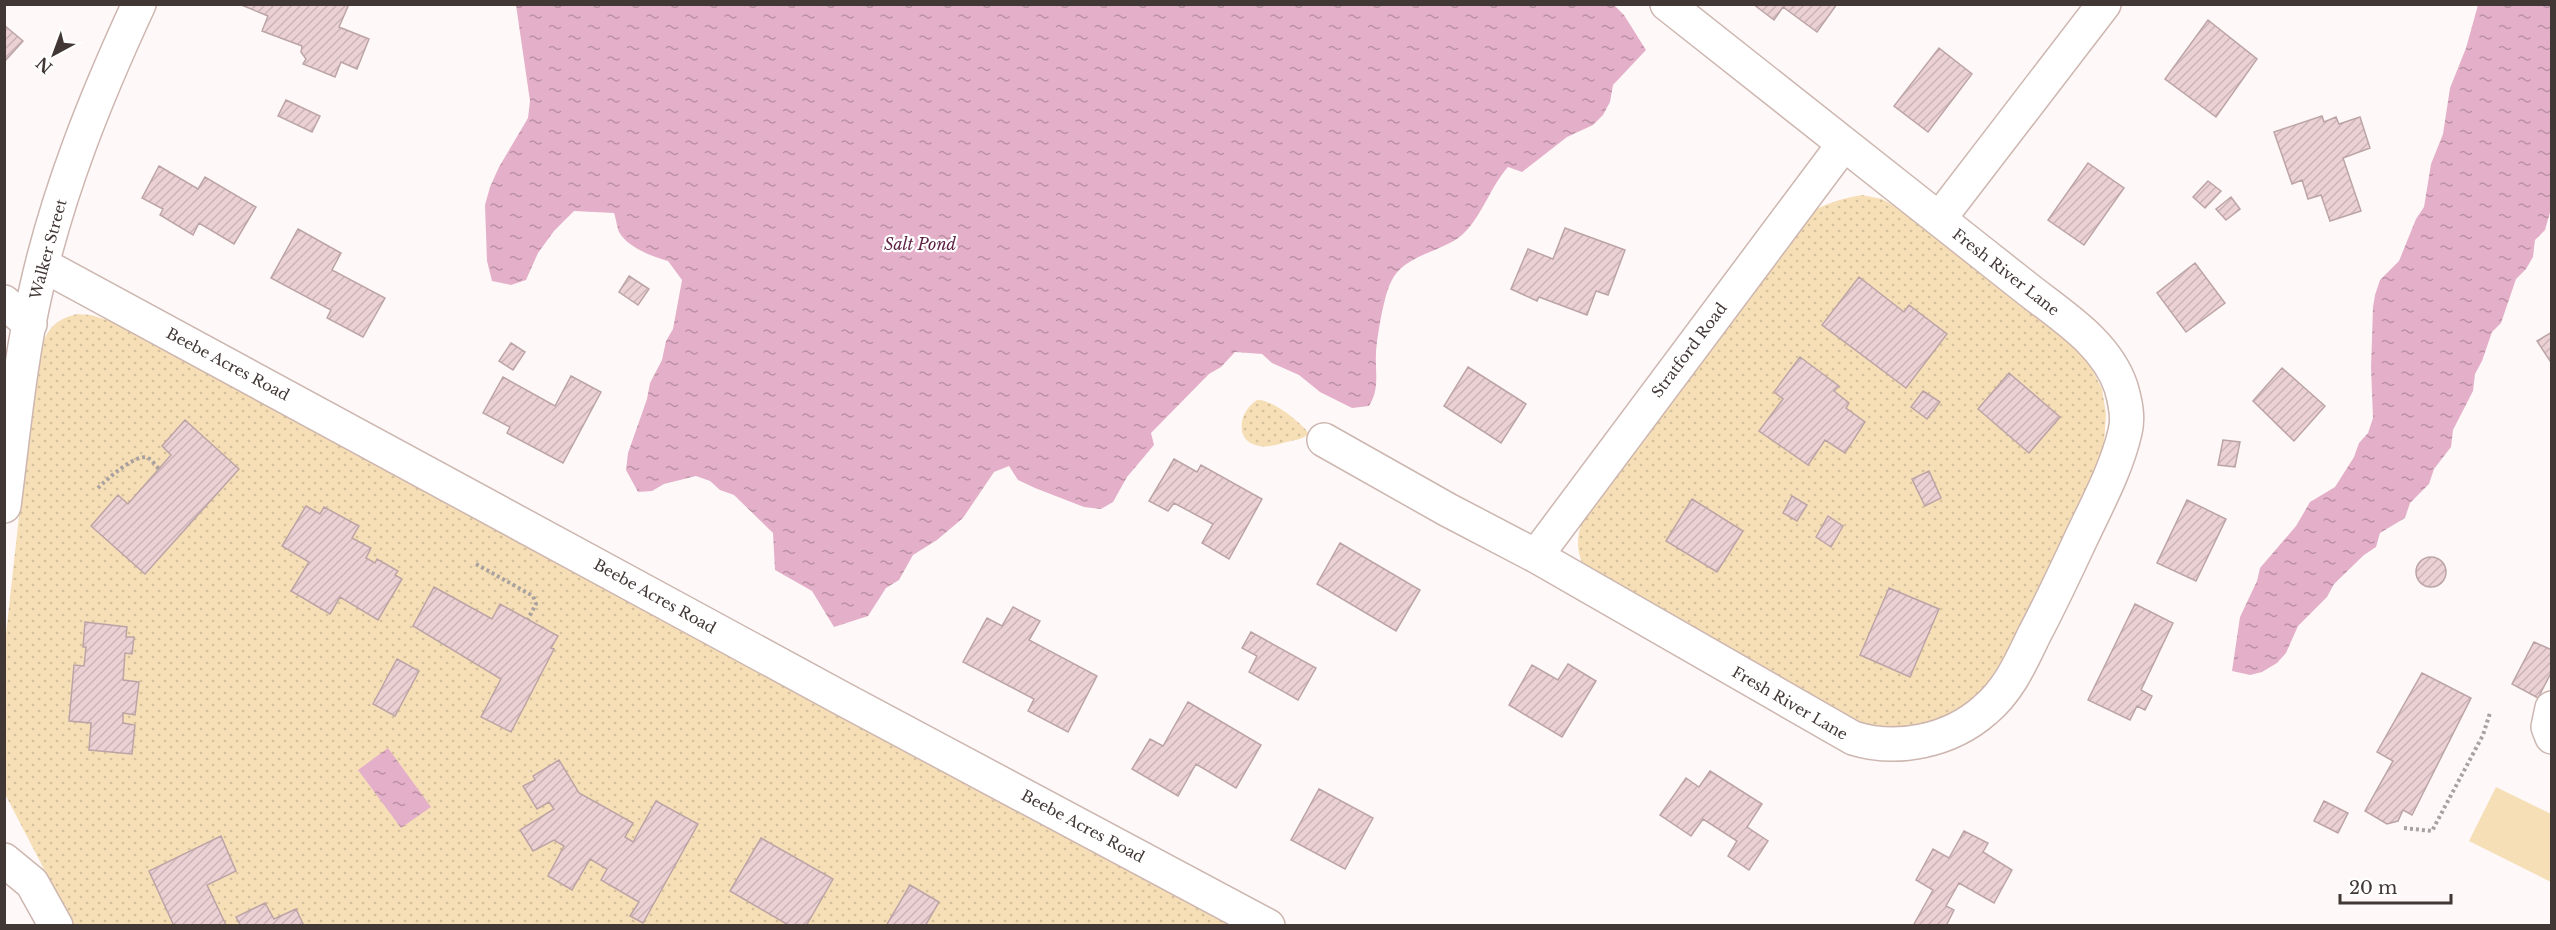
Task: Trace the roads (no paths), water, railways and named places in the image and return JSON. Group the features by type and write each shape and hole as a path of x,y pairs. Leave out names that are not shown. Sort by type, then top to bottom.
{"street":[{"name":"Walker Street","path":"4,506 30,324 68,172 96,100 139,4"},
{"name":"Fresh River Lane","path":"1324,440 1448,510 1536,556 1853,738 1873,744 1896,745 1938,736 1983,712 2001,695 2015,673 2079,544 2116,462 2126,429 2126,404 2120,384 2110,365 2089,338 1667,4"},
{"name":"Fresh River Lane","path":"1939,219 2104,4"},
{"name":"Stratford Road","path":"1536,556 1843,145"},
{"name":"Beebe Acres Road","path":"43,265 843,699 1268,926"},
{"path":"4,302 30,324"},
{"path":"2552,708 2548,727 2552,737"},
{"path":"4,860 32,883 56,926"}],"water":[{"name":"Salt Pond","path":"516,5 1614,5 1624,15 1646,50 1613,85 1610,102 1603,115 1593,125 1567,137 1522,172 1508,167 1475,220 1462,235 1405,265 1397,273 1388,288 1381,316 1376,353 1376,387 1369,406 1352,408 1320,392 1299,375 1272,363 1262,354 1235,352 1221,367 1209,374 1151,433 1154,445 1127,477 1113,502 1101,509 1084,507 1018,480 1009,466 994,472 963,518 937,540 913,555 899,580 886,588 868,616 834,627 812,591 775,570 773,533 734,495 696,476 664,484 652,491 638,492 626,470 628,453 647,399 650,383 662,360 666,341 673,329 682,280 668,261 648,254 628,242 619,232 614,213 574,211 554,231 538,253 526,280 511,285 492,281 487,261 485,205 499,167 528,118 530,101"},
{"path":"2478,5 2551,5 2552,205 2545,230 2535,240 2533,257 2516,279 2501,323 2492,332 2475,374 2473,391 2453,430 2451,447 2434,469 2429,484 2410,503 2405,518 2380,533 2376,547 2364,555 2334,584 2327,597 2298,626 2286,653 2277,663 2262,672 2250,675 2232,671 2240,617 2257,581 2260,568 2296,526 2310,502 2335,487 2354,457 2359,443 2368,433 2373,418 2371,368 2375,295 2380,280 2399,261 2416,219 2424,207 2431,164 2443,134 2450,88 2466,48"},
{"path":"388,748 431,807 401,828 358,770"}]}
